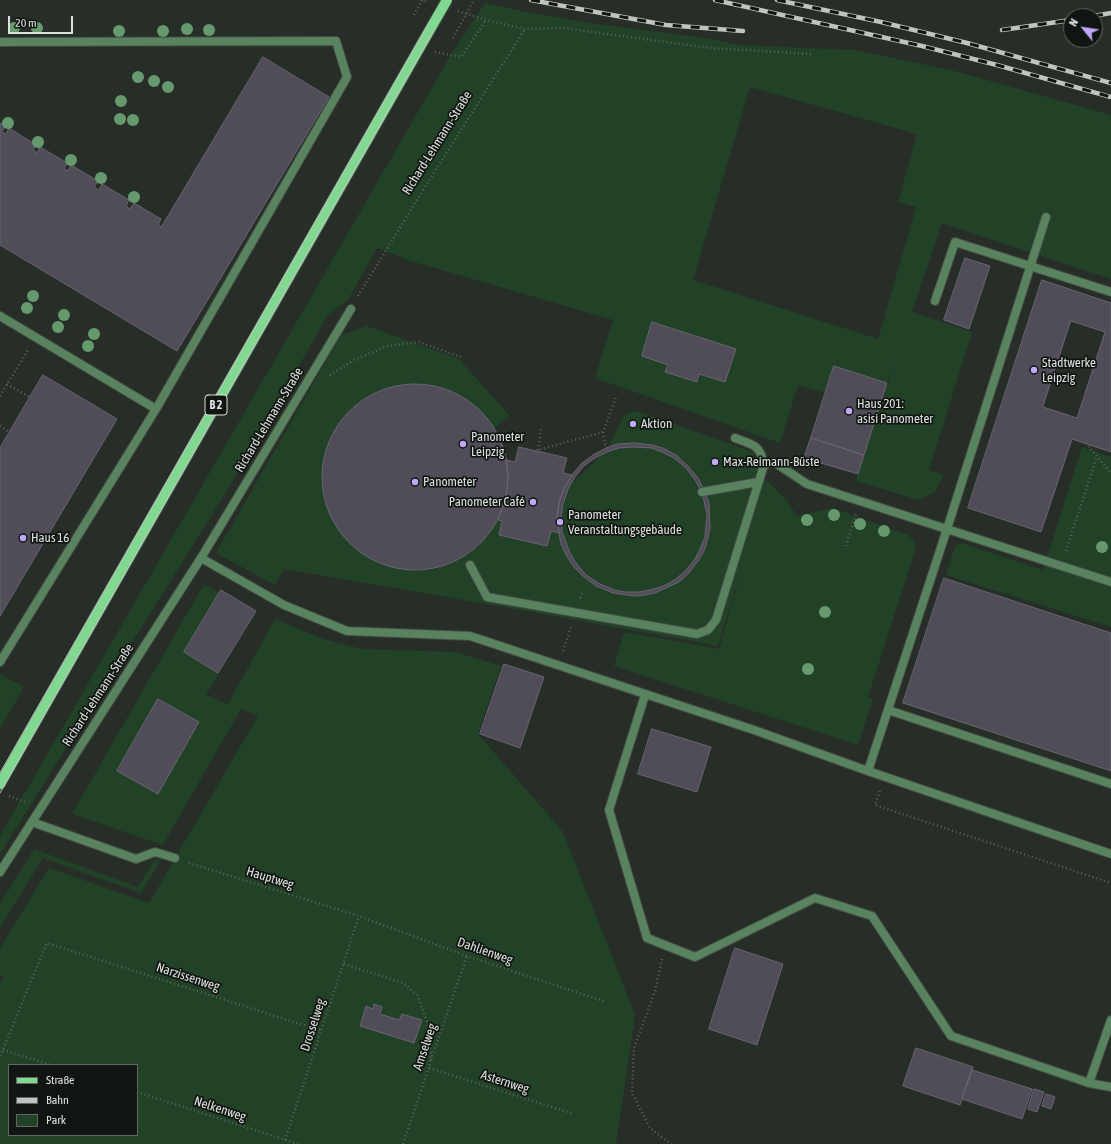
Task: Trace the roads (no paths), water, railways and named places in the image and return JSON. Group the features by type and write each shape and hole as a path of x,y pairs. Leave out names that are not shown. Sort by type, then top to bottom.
{"main road":[{"name":"B 2","path":"0,784 446,0"}],"street":[{"path":"0,42 336,41 347,77 156,410 0,662"},
{"path":"868,771 1046,217"},
{"path":"935,301 955,242 1111,292"},
{"name":"Richard-Lehmann-Straße","path":"0,872 200,558 351,309"},
{"path":"0,316 156,410"},
{"path":"470,566 487,597 697,634 708,630 716,620 764,465 762,455 758,447 735,438"},
{"path":"764,465 774,462 807,484 1111,582"},
{"path":"702,492 758,482"},
{"path":"200,558 284,605 347,631 470,636 754,730 885,777 1111,854"},
{"path":"645,695 609,810 647,938 695,957 814,898 872,916 951,1036 1089,1083 1111,1087"},
{"path":"888,710 1111,784"},
{"path":"32,822 136,859 155,852 175,858"},
{"path":"1089,1083 1111,1020"}],"tram line":[{"path":"0,773 442,0"},
{"path":"0,793 451,0"}],"railway":[{"path":"531,0 666,25 743,31"},
{"path":"715,0 922,46 1111,97"},
{"path":"777,0 881,22 967,43 1111,83"},
{"path":"1103,14 1111,13"},
{"path":"1002,30 1063,21"}],"place":[{"name":"Stadtwerke Leipzig","path":"1034,370"},
{"name":"Haus 201: asisi Panometer","path":"849,411"},
{"name":"Aktion","path":"633,424"},
{"name":"Panometer Leipzig","path":"463,444"},
{"name":"Max-Reimann-Büste","path":"715,462"},
{"name":"Panometer","path":"415,482"},
{"name":"Panometer Café","path":"533,502"},
{"name":"Panometer Veranstaltungsgebäude","path":"560,522"},
{"name":"Haus 16","path":"23,538"}]}
